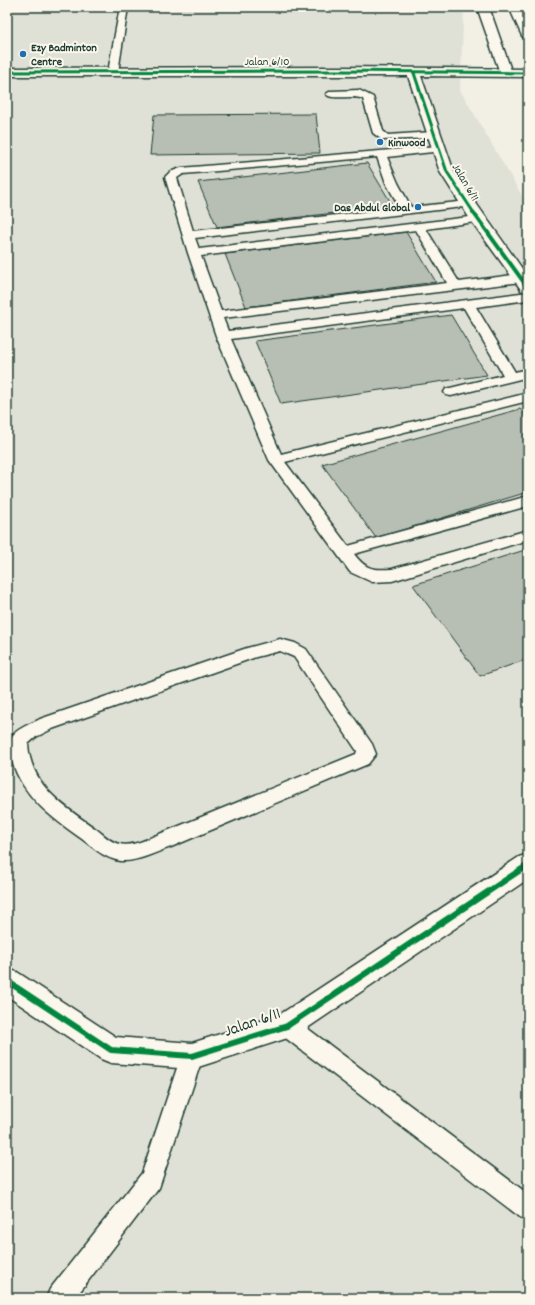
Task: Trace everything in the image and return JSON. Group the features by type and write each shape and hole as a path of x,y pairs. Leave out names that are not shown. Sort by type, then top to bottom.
{"street":[{"path":"483,7 506,73"},
{"path":"514,7 528,36"},
{"name":"Jalan 6/10","path":"7,72 341,71 414,73 528,73"},
{"name":"Jalan 6/11","path":"414,73 433,135 447,172 478,219 524,283"},
{"name":"Jalan 6/11","path":"7,982 111,1050 192,1056 287,1026 528,865"}],"lane":[{"path":"113,72 124,7"},
{"path":"331,94 359,93 368,97 378,133 386,138 433,135"},
{"path":"438,149 181,171 171,177 194,253 223,336 276,460 356,568 372,576 392,575 528,535"},
{"path":"381,154 407,211"},
{"path":"189,235 468,204"},
{"path":"194,253 478,219"},
{"path":"419,226 455,286"},
{"path":"216,315 455,286 524,283"},
{"path":"223,336 528,296"},
{"path":"468,304 511,377"},
{"path":"451,392 528,373"},
{"path":"276,460 528,397"},
{"path":"344,552 528,501"},
{"path":"280,645 289,647 300,653 366,748 366,754 362,759 164,841 130,853 114,851 68,820 40,795 12,755 19,741 30,732 46,724 253,652 280,645"},
{"path":"287,1026 528,1209"},
{"path":"59,1298 151,1180 192,1056"}],"shaded area":[{"path":"7,7 464,7 460,90 528,206 528,1298 7,1298"}],"building":[{"path":"316,114 320,153 150,155 154,115"},
{"path":"367,163 393,206 217,227 198,182"},
{"path":"406,232 436,282 246,307 225,254"},
{"path":"451,315 487,375 281,404 255,341"},
{"path":"520,409 528,417 528,492 376,538 322,464"},
{"path":"528,549 528,659 480,676 413,585"}],"cycle path":[{"path":"7,72 341,71 528,73"},
{"path":"414,73 438,149 447,172 478,219 528,288"},
{"path":"7,981 111,1050 192,1056 287,1026 528,865"}],"place":[{"name":"Ezy Badminton Centre","path":"23,54"},
{"name":"Kinwood","path":"380,142"},
{"name":"Das Abdul Global","path":"418,207"}]}
